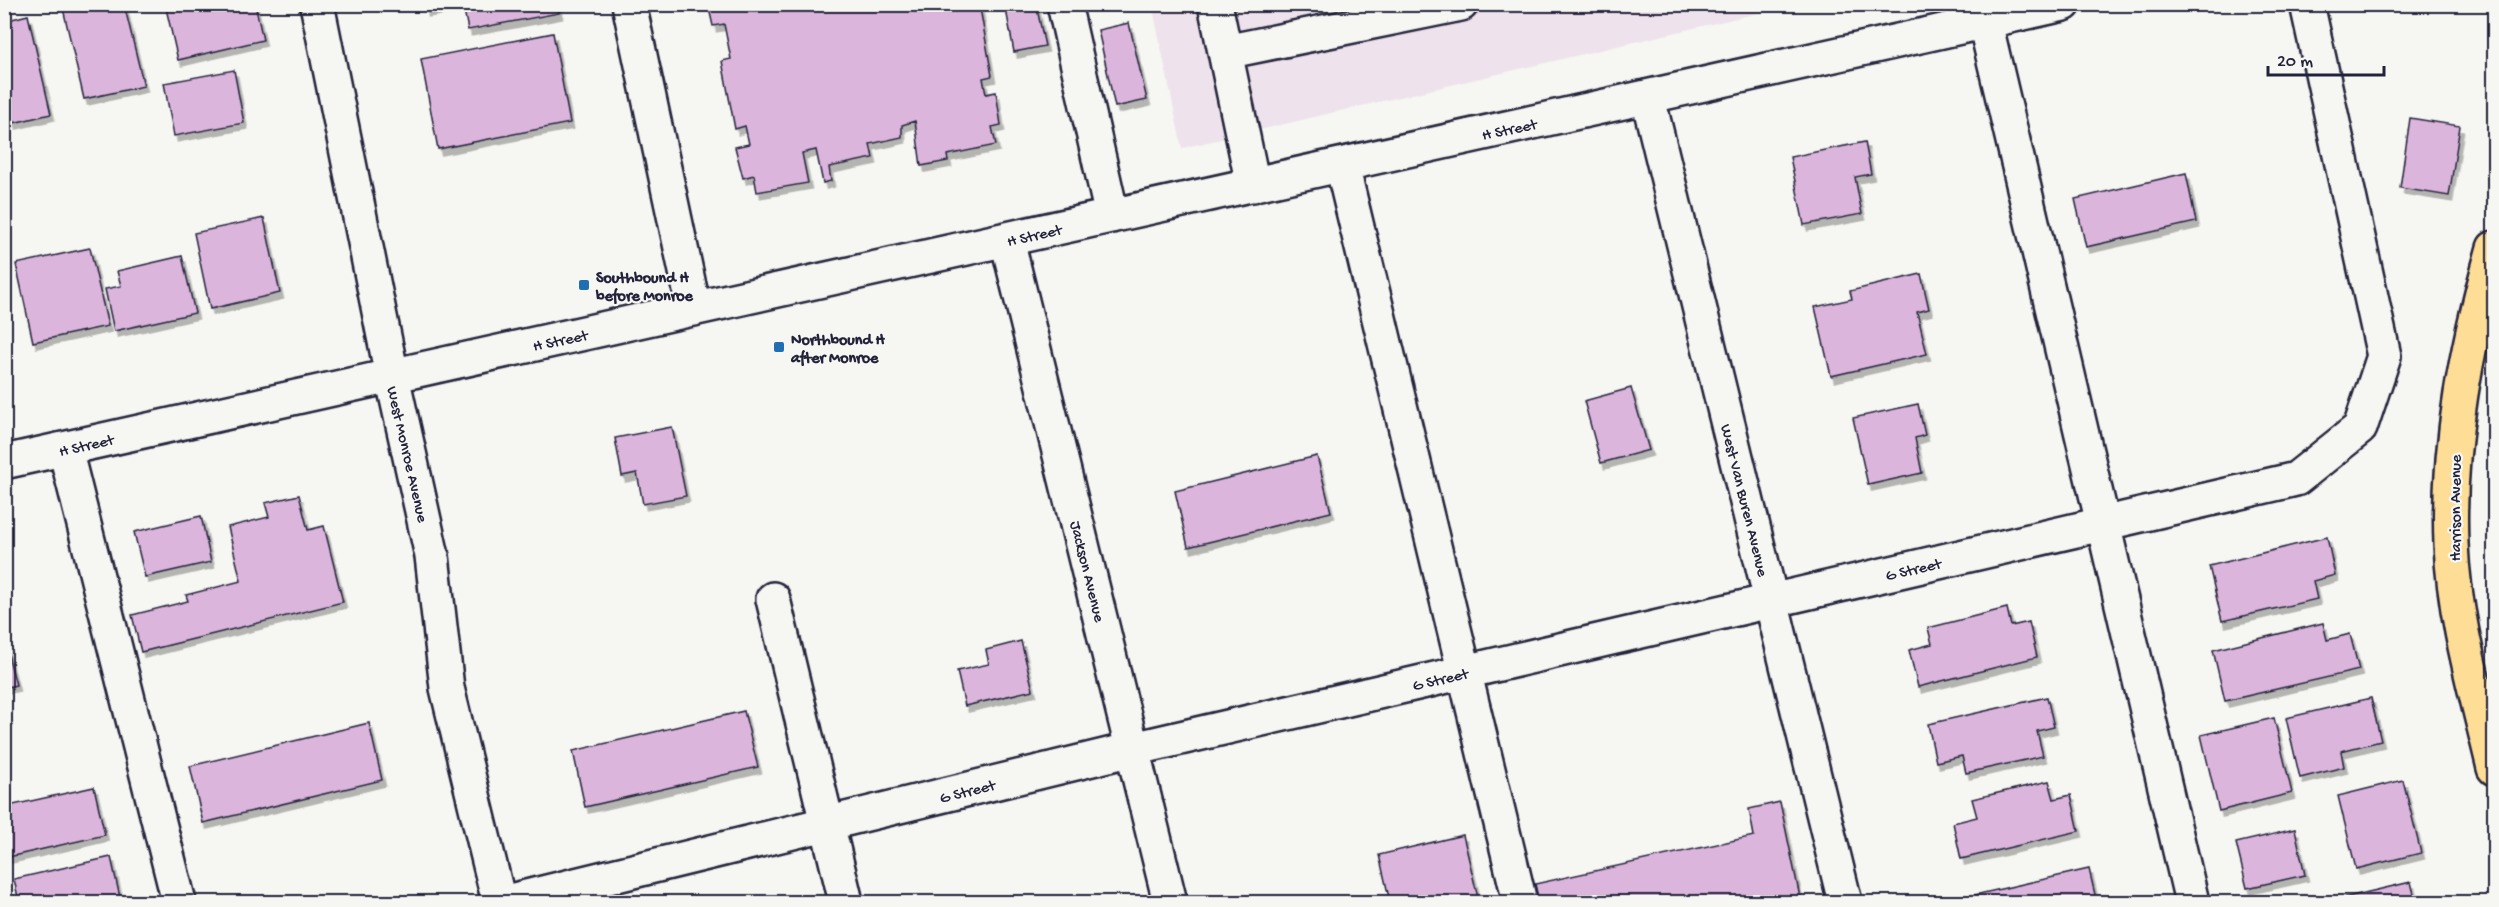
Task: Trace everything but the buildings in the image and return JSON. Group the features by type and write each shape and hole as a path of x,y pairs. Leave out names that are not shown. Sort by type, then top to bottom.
{"main road":[{"name":"Harrison Avenue","path":"2494,248 2475,316 2458,402 2451,469 2451,546 2462,634 2494,768"}],"street":[{"name":"West Monroe Avenue","path":"317,4 392,376 432,556 447,688 499,903"},
{"path":"629,4 694,309"},
{"path":"1064,4 1112,216"},
{"path":"1215,4 1253,185"},
{"path":"1225,52 1386,12 1461,4"},
{"name":"H Street","path":"4,462 2064,4"},
{"name":"G Street","path":"506,903 1133,749 2296,479 2360,428 2384,356 2307,4"},
{"path":"1985,22 2101,524 2192,903"},
{"name":"West Van Buren Avenue","path":"1648,98 1845,903"},
{"path":"1342,165 1520,903"},
{"name":"Jackson Avenue","path":"1007,240 1170,903"},
{"path":"65,449 179,903"},
{"path":"772,599 846,903"}],"shaded area":[{"path":"1152,4 1792,5 1182,148"}],"place":[{"name":"Southbound H before Monroe","path":"584,285"},
{"name":"Northbound H after Monroe","path":"779,347"}]}
